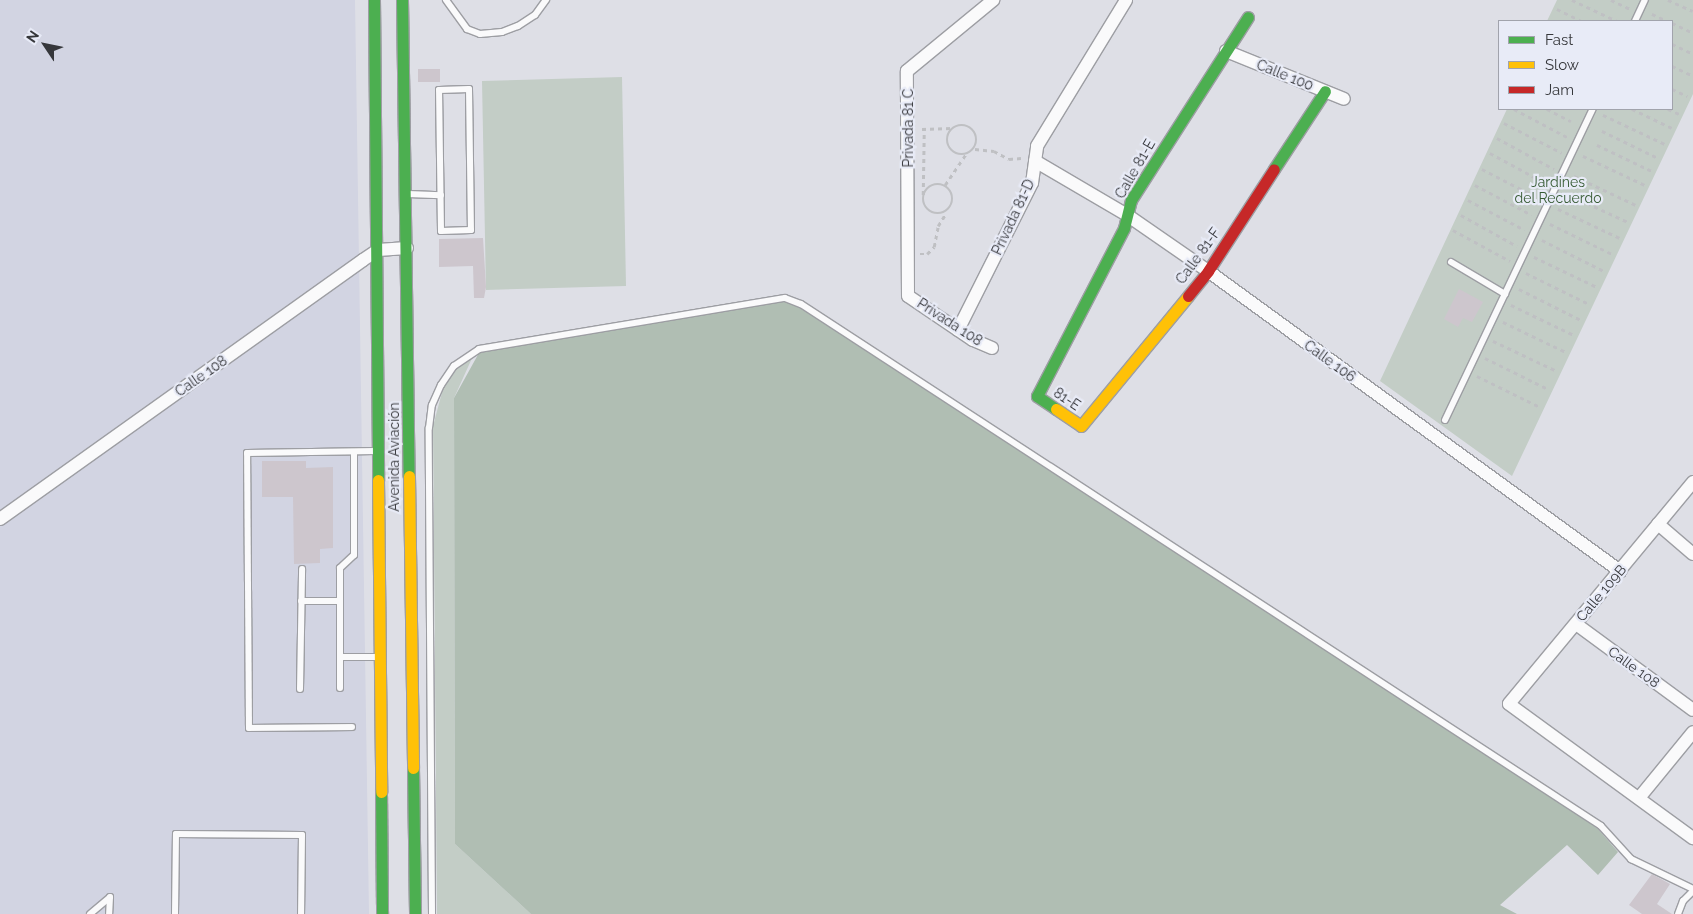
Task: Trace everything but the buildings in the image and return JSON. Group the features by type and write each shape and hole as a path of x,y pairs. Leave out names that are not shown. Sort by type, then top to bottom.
{"main road":[{"name":"Avenida Aviación","path":"374,0 382,657 382,914"},
{"name":"Avenida Aviación","path":"402,0 415,914"},
{"name":"Calle 81-E","path":"1036,396 1121,234 1131,200 1248,17"},
{"name":"Calle 81-F","path":"1081,426 1208,271 1325,91"},
{"name":"81-E","path":"1036,396 1081,426"}],"street":[{"name":"Privada 81 C","path":"908,296 908,71 993,0"},
{"name":"Privada 81-D","path":"958,330 1032,183 1037,146 1126,0"},
{"name":"Calle 100","path":"1226,51 1344,99"},
{"name":"Calle 106","path":"1035,161 1127,215 1208,271 1620,571"},
{"path":"378,250 407,248"},
{"name":"Calle 108","path":"0,518 378,250"},
{"name":"Privada 108","path":"908,296 958,330 992,348"},
{"name":"Calle 109B","path":"1639,798 1509,704 1693,482"},
{"path":"1658,524 1693,554"},
{"name":"Calle 108","path":"1576,624 1693,710"},
{"path":"1693,732 1639,798 1693,838"}],"lane":[{"path":"446,0 467,29 480,34 502,32 518,26 534,15 546,0"},
{"path":"1635,20 1645,0"},
{"path":"469,89 471,230 441,231 441,195 439,90 469,89"},
{"path":"1445,420 1593,110"},
{"path":"406,194 441,195"},
{"path":"1450,262 1505,294"},
{"path":"432,914 429,428 432,406 441,385 454,366 479,349 785,298 810,310 1601,826 1631,859 1693,890 1683,901 1678,914"},
{"path":"340,688 340,568 354,555 354,452"},
{"path":"352,727 249,728 247,453 380,452"},
{"path":"300,689 302,569"},
{"path":"301,601 340,601"},
{"path":"340,657 382,657"},
{"path":"176,914 176,834 302,835 301,914"},
{"path":"90,914 110,897 109,914"}],"path":[{"path":"1572,0 1615,20"},
{"path":"1611,0 1631,9"},
{"path":"1668,0 1693,12"},
{"path":"1557,9 1580,20"},
{"path":"1652,14 1666,20"},
{"path":"1673,23 1693,33"},
{"path":"1673,44 1693,54"},
{"path":"1673,66 1693,76"},
{"path":"1673,89 1687,96"},
{"path":"1516,110 1567,137"},
{"path":"1549,110 1571,121"},
{"path":"1634,110 1672,128"},
{"path":"1670,110 1679,114"},
{"path":"1603,115 1665,144"},
{"path":"1504,123 1562,153"},
{"path":"916,129 952,128 966,124 974,130 978,139 975,149"},
{"path":"952,128 947,136 948,146 956,154 966,154"},
{"path":"924,129 924,206 932,213 947,212"},
{"path":"1602,131 1658,158"},
{"path":"1497,138 1554,169"},
{"path":"1597,145 1652,171"},
{"path":"945,186 966,154 975,149 994,150 1010,159 1021,158"},
{"path":"1490,153 1547,184"},
{"path":"1583,156 1645,185"},
{"path":"1482,169 1540,199"},
{"path":"1574,176 1636,205"},
{"path":"923,196 932,185 945,186"},
{"path":"1475,185 1532,215"},
{"path":"916,254 931,251 938,226 954,199 945,186"},
{"path":"1565,193 1628,222"},
{"path":"1468,200 1525,230"},
{"path":"1558,208 1620,238"},
{"path":"1461,215 1517,246"},
{"path":"1550,224 1612,254"},
{"path":"1453,230 1510,261"},
{"path":"1542,240 1604,271"},
{"path":"1534,256 1597,287"},
{"path":"1526,273 1589,304"},
{"path":"1519,289 1581,320"},
{"path":"1511,304 1574,334"},
{"path":"1503,322 1566,352"},
{"path":"1494,341 1557,371"},
{"path":"1485,358 1548,389"},
{"path":"1477,376 1540,407"}],"shaded area":[{"path":"0,0 355,0 369,914 0,914"},
{"path":"785,299 794,301 1583,818 1598,829 1618,852 1598,875 1567,845 1500,905 1517,914 531,914 455,844 454,398 480,351"}],"green space":[{"name":"Jardines del Recuerdo","path":"1557,0 1693,0 1693,94 1512,476 1380,381 1507,110 1673,110 1673,20 1547,20"},
{"path":"622,77 626,286 486,290 482,81"},
{"path":"473,356 454,398 455,844 531,914 437,914 433,426 444,385 457,367"}],"traffic: fast":[{"path":"374,0 378,480"},
{"path":"402,0 409,476"},
{"path":"1056,409 1037,396 1124,228 1131,200 1248,17"},
{"path":"1274,169 1325,91"},
{"path":"413,768 415,914"},
{"path":"381,792 382,914"}],"traffic: slow":[{"path":"1056,409 1081,426 1188,296"},
{"path":"409,476 413,768"},
{"path":"378,480 381,792"}],"traffic: jam":[{"path":"1188,296 1208,271 1274,169"}]}
